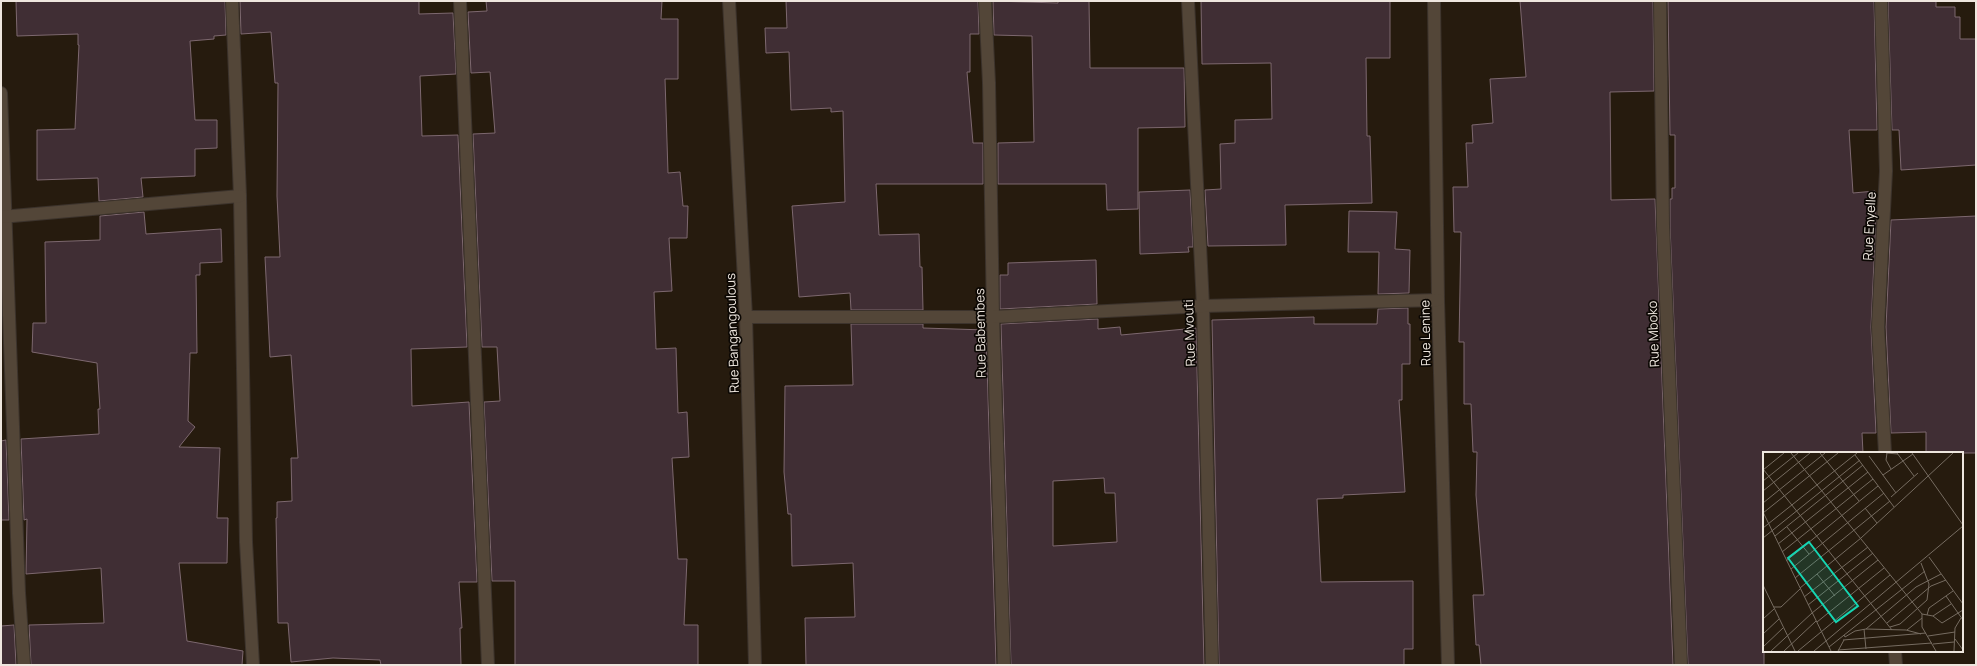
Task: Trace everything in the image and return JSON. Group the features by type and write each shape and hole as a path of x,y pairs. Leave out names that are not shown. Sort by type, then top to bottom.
{"street":[{"path":"232,1 240,196 246,542 253,665"},
{"path":"460,1 488,665"},
{"name":"Rue Bangangoulous","path":"729,1 746,317 755,665"},
{"name":"Rue Babembes","path":"985,1 989,83 993,317 1004,665"},
{"name":"Rue Mvouti","path":"1188,1 1203,306 1212,665"},
{"name":"Rue Lenine","path":"1434,1 1438,300 1448,665"},
{"name":"Rue Mboko","path":"1660,1 1663,226 1681,665"},
{"name":"Rue Enyelle","path":"1881,1 1886,171 1878,326 1885,452"},
{"path":"1,93 3,217 19,593 24,665"},
{"path":"3,217 240,196"},
{"path":"746,317 993,317 1203,306 1438,300"},
{"path":"1895,652 1896,665"}],"building":[{"path":"16,1 225,1 226,35 214,36 214,39 190,41 195,120 217,120 217,148 195,149 195,176 141,178 143,197 99,201 98,178 37,180 37,130 75,129 79,45 78,34 17,36"},
{"path":"240,1 419,1 419,14 453,13 456,74 420,76 422,136 458,135 467,347 411,349 412,406 469,402 477,582 459,582 462,628 460,628 461,665 381,665 380,660 333,658 291,662 288,623 278,623 277,502 292,501 291,458 298,458 291,355 270,357 265,257 280,257 277,196 278,83 275,83 271,32 241,34"},
{"path":"486,1 662,1 661,19 678,19 678,79 665,79 668,173 680,172 683,206 688,206 687,238 669,238 672,291 654,292 656,349 676,348 678,413 687,412 689,457 672,458 678,559 687,559 684,625 698,625 698,665 515,665 515,581 492,581 484,402 500,401 497,347 482,347 473,134 495,133 490,72 471,73 468,12 487,11"},
{"path":"786,1 978,1 979,34 970,34 970,72 967,72 973,143 983,143 983,184 876,184 879,235 919,234 920,267 922,267 923,310 851,310 850,293 799,297 792,206 845,202 843,111 831,112 831,108 791,110 789,52 766,53 765,28 787,28"},
{"path":"993,1 1058,3 1058,1 1089,1 1090,68 1184,68 1185,127 1138,128 1138,209 1107,210 1106,184 998,184 998,143 1034,142 1032,36 994,35"},
{"path":"1201,1 1390,1 1390,58 1366,58 1367,136 1370,136 1372,203 1285,205 1286,245 1208,246 1205,190 1221,189 1220,144 1235,143 1235,120 1272,119 1271,63 1202,64"},
{"path":"1520,1 1653,1 1654,91 1610,92 1611,200 1655,199 1673,665 1481,665 1479,645 1476,645 1473,595 1484,595 1476,495 1477,452 1473,452 1471,404 1464,404 1464,342 1459,342 1461,232 1454,232 1453,187 1468,187 1466,143 1473,143 1472,125 1493,123 1490,79 1526,77"},
{"path":"1668,1 1874,1 1877,130 1849,130 1853,193 1875,191 1876,218 1871,327 1876,433 1862,433 1863,452 1763,452 1764,665 1688,665 1670,226 1670,199 1672,199 1672,188 1675,188 1675,135 1670,135"},
{"path":"1888,1 1936,1 1936,7 1955,7 1955,17 1960,17 1960,39 1976,39 1976,165 1901,170 1899,130 1892,130"},
{"path":"1190,190 1193,247 1188,247 1189,252 1140,254 1139,192"},
{"path":"1349,211 1397,212 1395,249 1410,250 1409,293 1378,294 1379,252 1348,252"},
{"path":"144,212 146,234 221,229 222,262 200,263 200,275 196,275 197,353 190,353 188,421 195,427 179,447 220,448 217,518 228,518 227,563 179,563 187,641 243,651 242,665 31,665 29,625 104,623 101,568 26,574 27,519 24,520 21,439 99,434 98,409 100,409 97,363 32,352 33,323 46,323 45,242 100,240 100,216"},
{"path":"1976,216 1976,453 1926,452 1926,432 1891,433 1886,327 1891,220"},
{"path":"1096,260 1097,304 1000,309 1000,275 1008,275 1008,263"},
{"path":"1408,308 1408,324 1410,324 1410,364 1402,364 1402,400 1399,400 1405,492 1343,495 1343,498 1317,499 1321,582 1413,581 1413,649 1404,649 1404,665 1219,665 1212,320 1314,317 1314,324 1377,324 1378,309"},
{"path":"1098,319 1098,329 1120,327 1121,335 1196,328 1204,665 1011,665 1001,324","holes":["1104,478 1105,493 1115,493 1117,542 1053,546 1053,481"]},
{"path":"851,324 923,324 923,328 986,330 996,665 806,665 805,618 855,617 853,563 792,566 791,514 788,514 784,472 785,386 853,385"},
{"path":"6,440 9,520 1,520 1,441"},
{"path":"14,625 16,665 1,665 1,626"}]}
